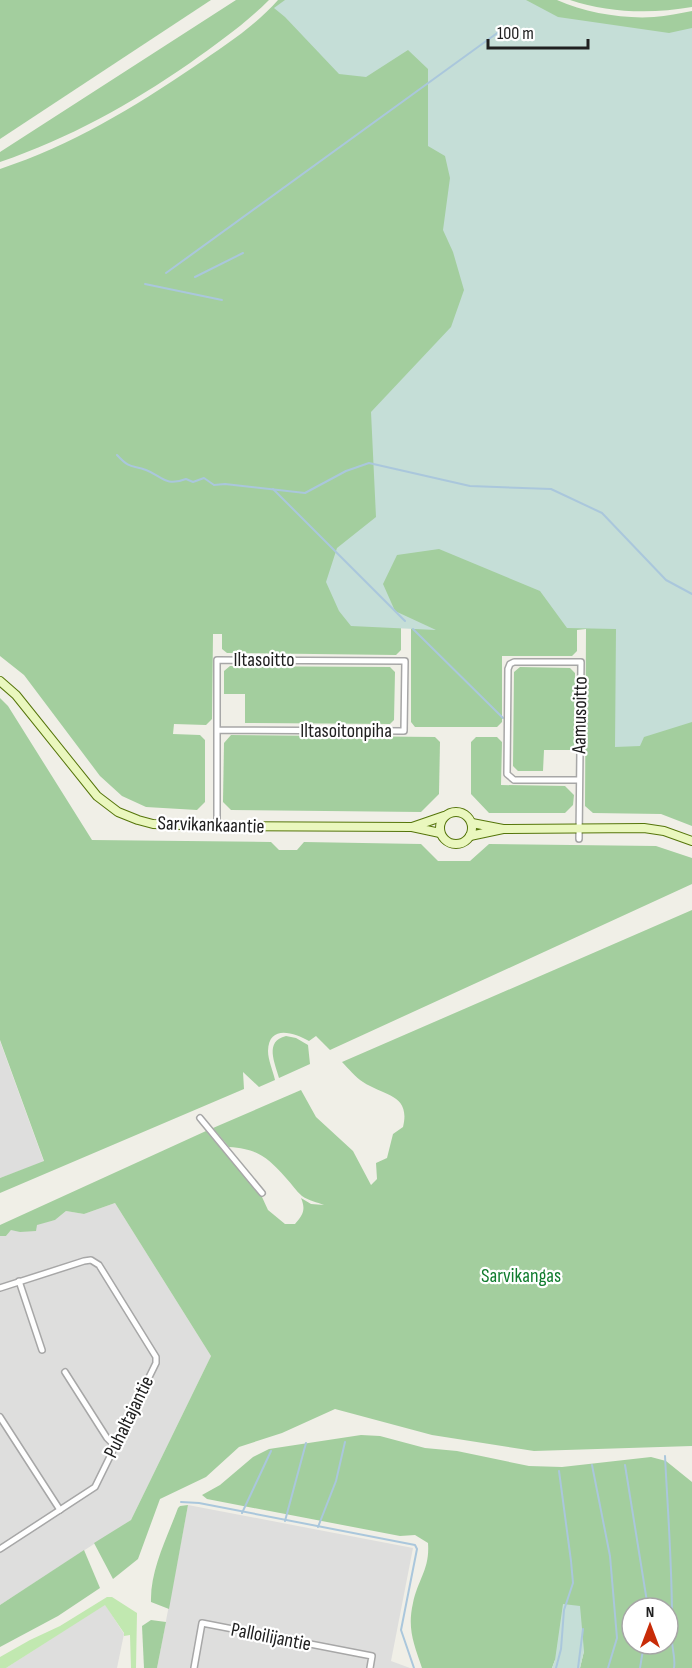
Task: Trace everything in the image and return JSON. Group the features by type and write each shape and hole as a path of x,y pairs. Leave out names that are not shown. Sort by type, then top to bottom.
{"street":[{"name":"Iltasoitto","path":"217,826 217,660 405,661"},
{"name":"Iltasoitonpiha","path":"218,730 404,731 405,661"},
{"name":"Aamusoitto","path":"579,780 514,780 507,774 508,669 510,664 514,662 581,662 579,840"},
{"name":"Sarvikankaantie","path":"0,681 16,695 90,789 113,809 138,820 153,824 217,826 412,827 440,833 443,839 454,844 466,841 470,836 503,829"},
{"name":"Sarvikankaantie","path":"412,827 454,811 460,812 472,823 503,829 644,828 664,831 692,841"},
{"path":"440,833 439,824 444,816"},
{"path":"470,836 472,823"},
{"path":"200,1118 262,1193"},
{"name":"Puhaltajantie","path":"0,1549 95,1487 156,1363 156,1358 99,1265 92,1260 19,1281"},
{"path":"0,1288 19,1281 42,1350"},
{"path":"65,1372 107,1438 116,1446"},
{"path":"0,1417 60,1510"},
{"name":"Palloilijantie","path":"194,1668 202,1623 372,1656 370,1668"}],"shaded area":[{"path":"285,0 526,0 558,17 669,33 692,28 692,722 644,737 640,746 615,747 616,629 567,628 540,591 439,549 397,555 383,584 395,611 436,630 351,626 339,611 326,582 337,548 376,517 371,412 451,327 464,290 453,252 443,230 450,178 445,156 428,146 428,69 408,50 366,77 339,74 274,8"},
{"path":"0,1041 44,1162 0,1178"},
{"path":"115,1203 211,1356 131,1520 0,1605 0,1236 6,1236 11,1230 55,1220 66,1211 84,1214"},
{"path":"188,1505 413,1548 391,1661 410,1668 157,1668"},
{"path":"105,1604 124,1634 117,1668 6,1668"},
{"path":"563,1604 580,1606 584,1651 580,1668 552,1668"}],"green space":[{"path":"0,0 211,0 0,139"},
{"path":"236,0 269,0 221,41 144,93 75,131 0,162 0,152"},
{"path":"278,0 557,0 592,12 617,16 664,16 692,11 692,826 661,814 593,813 585,806 586,629 577,630 577,651 572,656 502,656 502,722 497,727 415,727 411,722 411,628 401,627 401,650 396,655 227,653 222,649 222,634 213,634 212,719 206,725 174,724 173,734 200,735 205,740 205,802 197,810 146,807 122,796 100,776 24,675 0,656 0,169 52,149 125,111 228,43 259,19"},
{"path":"570,0 692,0 692,7 661,11 630,11 599,8"},
{"path":"230,666 390,667 395,672 394,720 390,724 245,723 245,694 224,694 224,671"},
{"path":"520,667 570,668 575,673 574,750 544,750 543,771 518,771 513,766 514,672"},
{"path":"0,698 8,706 92,840 271,842 279,850 297,850 304,842 421,844 438,861 470,861 489,844 656,846 692,858 692,884 330,1050 316,1036 309,1041 296,1035 277,1034 269,1042 268,1051 275,1080 259,1087 243,1072 244,1089 0,1193 0,1178 44,1161 0,1040"},
{"path":"231,735 435,737 440,742 439,794 421,812 231,810 223,802 224,743"},
{"path":"476,737 497,737 502,742 501,785 565,786 574,795 573,805 565,813 489,813 471,794 471,742"},
{"name":"Sarvikangas","path":"692,910 692,1446 534,1451 432,1435 335,1409 282,1433 239,1447 206,1477 160,1499 138,1559 113,1579 94,1543 131,1520 211,1356 115,1203 84,1214 66,1211 55,1220 37,1225 36,1231 11,1230 6,1236 0,1236 0,1225 206,1131 262,1197 268,1210 285,1224 295,1224 303,1212 301,1198 311,1204 324,1205 302,1196 261,1155 229,1147 213,1128 301,1090 316,1117 353,1151 371,1185 377,1179 376,1163 387,1158 393,1134 403,1127 403,1108 394,1097 360,1080 342,1062"},
{"path":"286,1036 296,1038 308,1045 310,1064 279,1078 273,1048 279,1039"},
{"path":"361,1435 380,1436 425,1448 457,1451 529,1466 562,1467 651,1457 666,1461 692,1482 692,1668 580,1668 584,1651 555,1660 552,1668 422,1668 412,1636 411,1612 427,1560 428,1543 415,1535 400,1536 207,1499 202,1495 220,1485 253,1457 269,1449"},
{"path":"188,1505 169,1609 151,1602 153,1578 178,1508"},
{"path":"84,1550 100,1588 58,1616 0,1647 0,1605"},
{"path":"107,1597 112,1597 137,1613 136,1668 131,1668 130,1635 124,1636 105,1605 6,1668 0,1668 0,1657 60,1626"},
{"path":"151,1620 166,1622 157,1668 144,1668 142,1626"}],"waterway":[{"path":"166,273 500,31"},
{"path":"195,277 243,253"},
{"path":"145,284 222,300"},
{"path":"117,455 128,465 146,470 168,481 186,479 193,482 204,478 214,485 225,484 305,493 346,471 369,463 470,486 551,489 602,513 666,580 692,594"},
{"path":"273,489 405,621"},
{"path":"413,629 503,718"},
{"path":"318,1527 336,1481 345,1442"},
{"path":"285,1521 306,1443"},
{"path":"242,1513 271,1451"},
{"path":"665,1456 674,1668"},
{"path":"592,1465 610,1556 617,1638 608,1668"},
{"path":"625,1465 646,1596"},
{"path":"556,1668 561,1649 564,1610 573,1583 559,1471"},
{"path":"181,1502 199,1503 415,1545 417,1549 401,1630 414,1668"},
{"path":"578,1668 583,1629"},
{"path":"640,1668 642,1656"}]}
